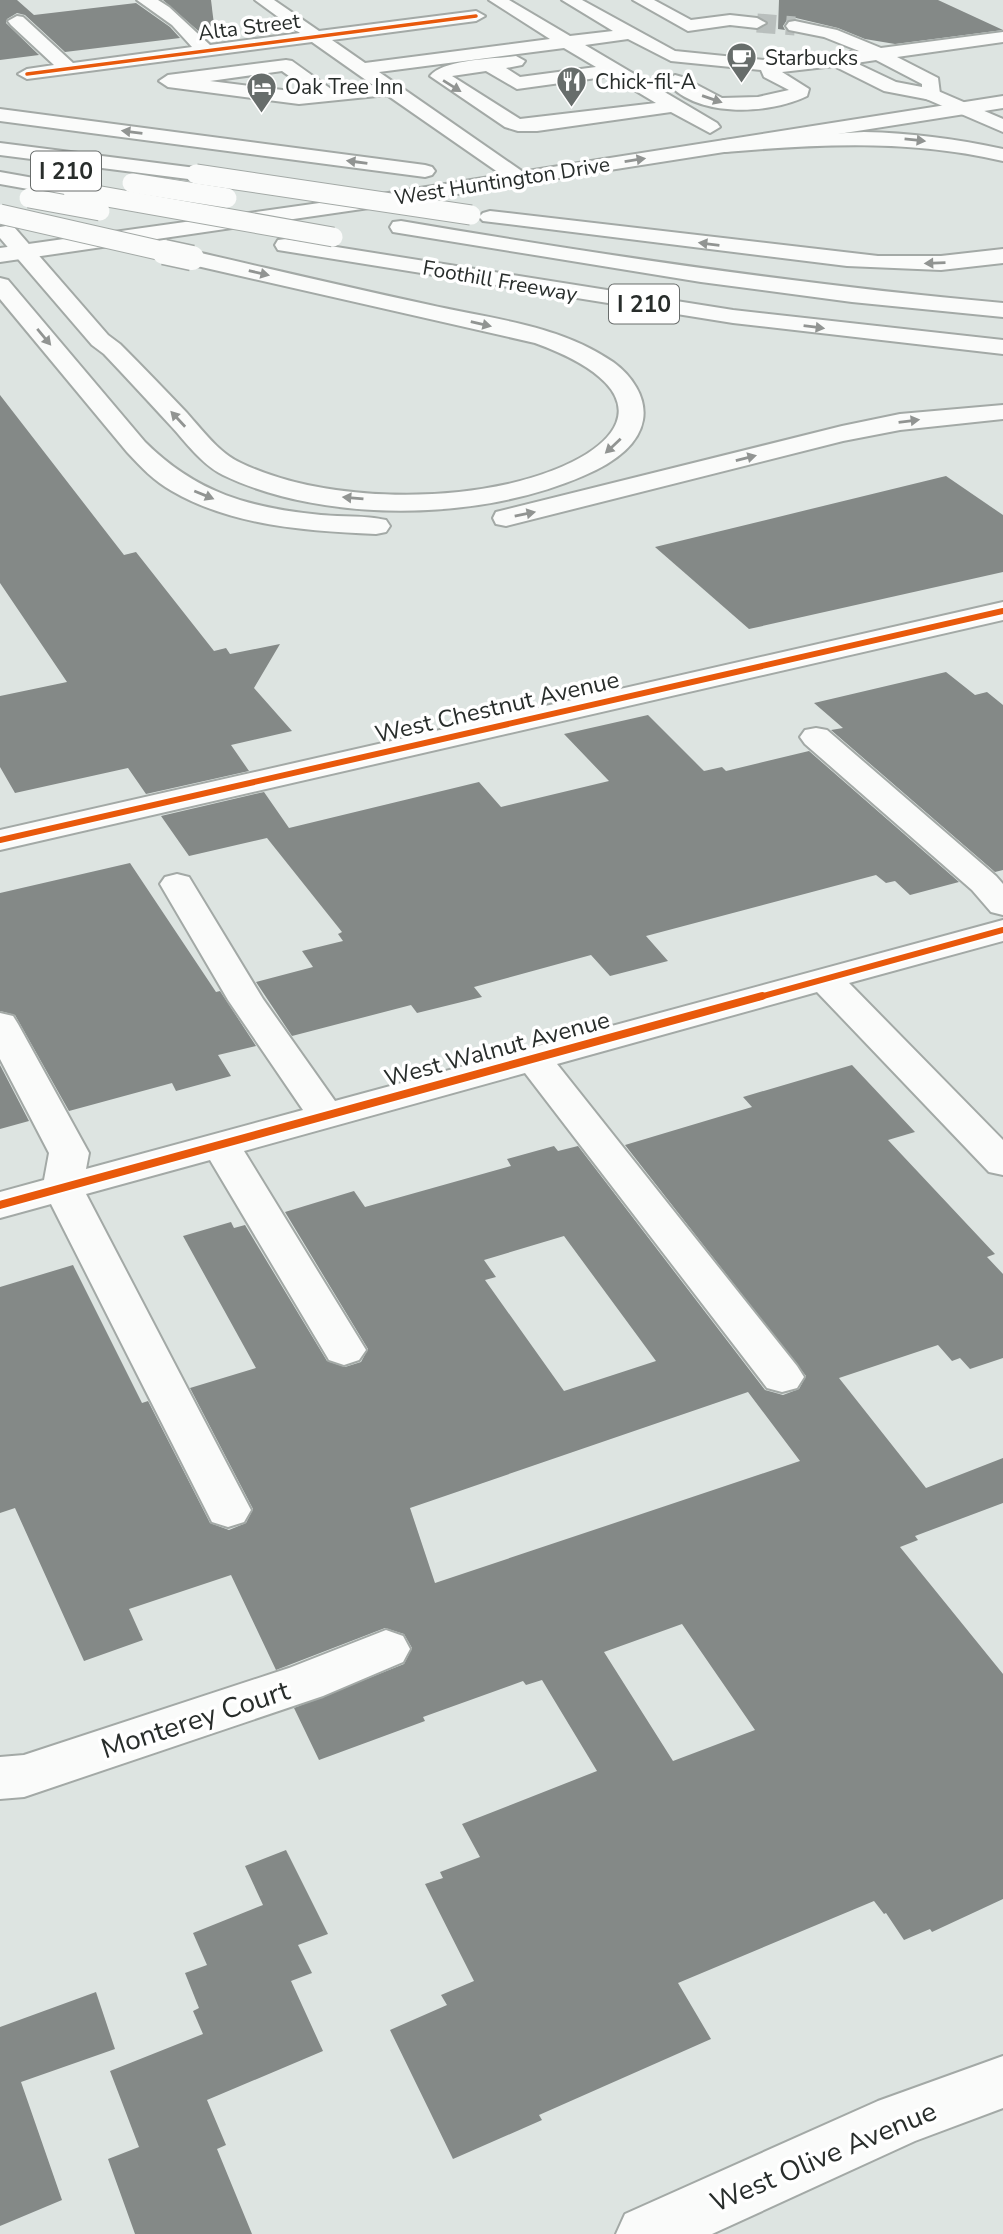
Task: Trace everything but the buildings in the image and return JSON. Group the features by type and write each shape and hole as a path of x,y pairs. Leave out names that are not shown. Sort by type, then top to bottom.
{"main road":[{"path":"145,0 174,16 205,51"},
{"path":"263,0 493,160"},
{"path":"497,0 673,106 723,131 880,136 961,146 1003,155"},
{"path":"570,0 671,56 770,66 785,67 1003,37"},
{"path":"641,0 688,26 730,20 757,23"},
{"name":"Alta Street","path":"27,74 476,16"},
{"path":"17,21 68,68"},
{"path":"795,26 819,28 877,54 931,82 931,94"},
{"path":"359,69 629,34"},
{"path":"584,52 451,70 439,76 512,123 537,125 673,106"},
{"path":"671,56 656,70 718,103 739,104 790,97 800,92 800,89 770,73 770,66"},
{"path":"837,60 891,88 931,94 968,108 1003,126"},
{"path":"327,95 286,65 168,81 299,98 388,89"},
{"path":"489,65 517,83 615,70"},
{"path":"879,102 1003,84"},
{"name":"West Huntington Drive","path":"684,131 723,131 968,108 1003,102"},
{"name":"West Huntington Drive","path":"12,253 519,167 723,131 801,114"},
{"name":"West Huntington Drive","path":"0,115 432,170 2,226"},
{"path":"0,149 196,174 471,215 852,261 915,264 974,261 1003,256"},
{"name":"Foothill Freeway","path":"0,159 530,249 742,281 1003,310"},
{"name":"West Huntington Drive","path":"466,165 493,160 519,167"},
{"path":"0,168 571,277 752,303 1003,331"},
{"path":"0,178 342,233"},
{"name":"Foothill Freeway","path":"0,193 600,298 810,327 1003,347"},
{"path":"2,226 192,258 500,328 565,347 604,367 621,382 630,395 633,407 631,423 611,449 577,470 532,486 488,495 421,501 359,499 273,484 230,468 210,453 112,349 12,253 2,226"},
{"path":"377,234 494,255 787,298 1003,321"},
{"path":"0,285 136,447 160,471 200,494 262,513 315,522 442,524 534,512 842,434 900,422 1003,412"},
{"name":"West Chestnut Avenue","path":"0,840 1003,611"},
{"path":"816,737 984,883 1003,905"},
{"path":"177,884 246,1000 326,1115"},
{"name":"West Walnut Avenue","path":"0,1205 826,981 1003,930"},
{"path":"826,981 1003,1163"},
{"path":"0,1024 69,1153 62,1187 228,1510"},
{"path":"534,1059 782,1377"},
{"path":"220,1144 344,1350"},
{"name":"Monterey Court","path":"0,1778 24,1776 306,1682 386,1649"},
{"name":"West Olive Avenue","path":"646,2234 898,2120 1003,2082"}],"tunnel":[{"path":"757,23 795,26"}],"cycle path":[{"path":"27,74 476,16"},
{"path":"0,840 1003,611"},
{"path":"0,1205 1003,930"}],"place":[{"name":"Starbucks","path":"742,85"},
{"name":"Chick-fil-A","path":"572,109"},
{"name":"Oak Tree Inn","path":"262,114"}]}
